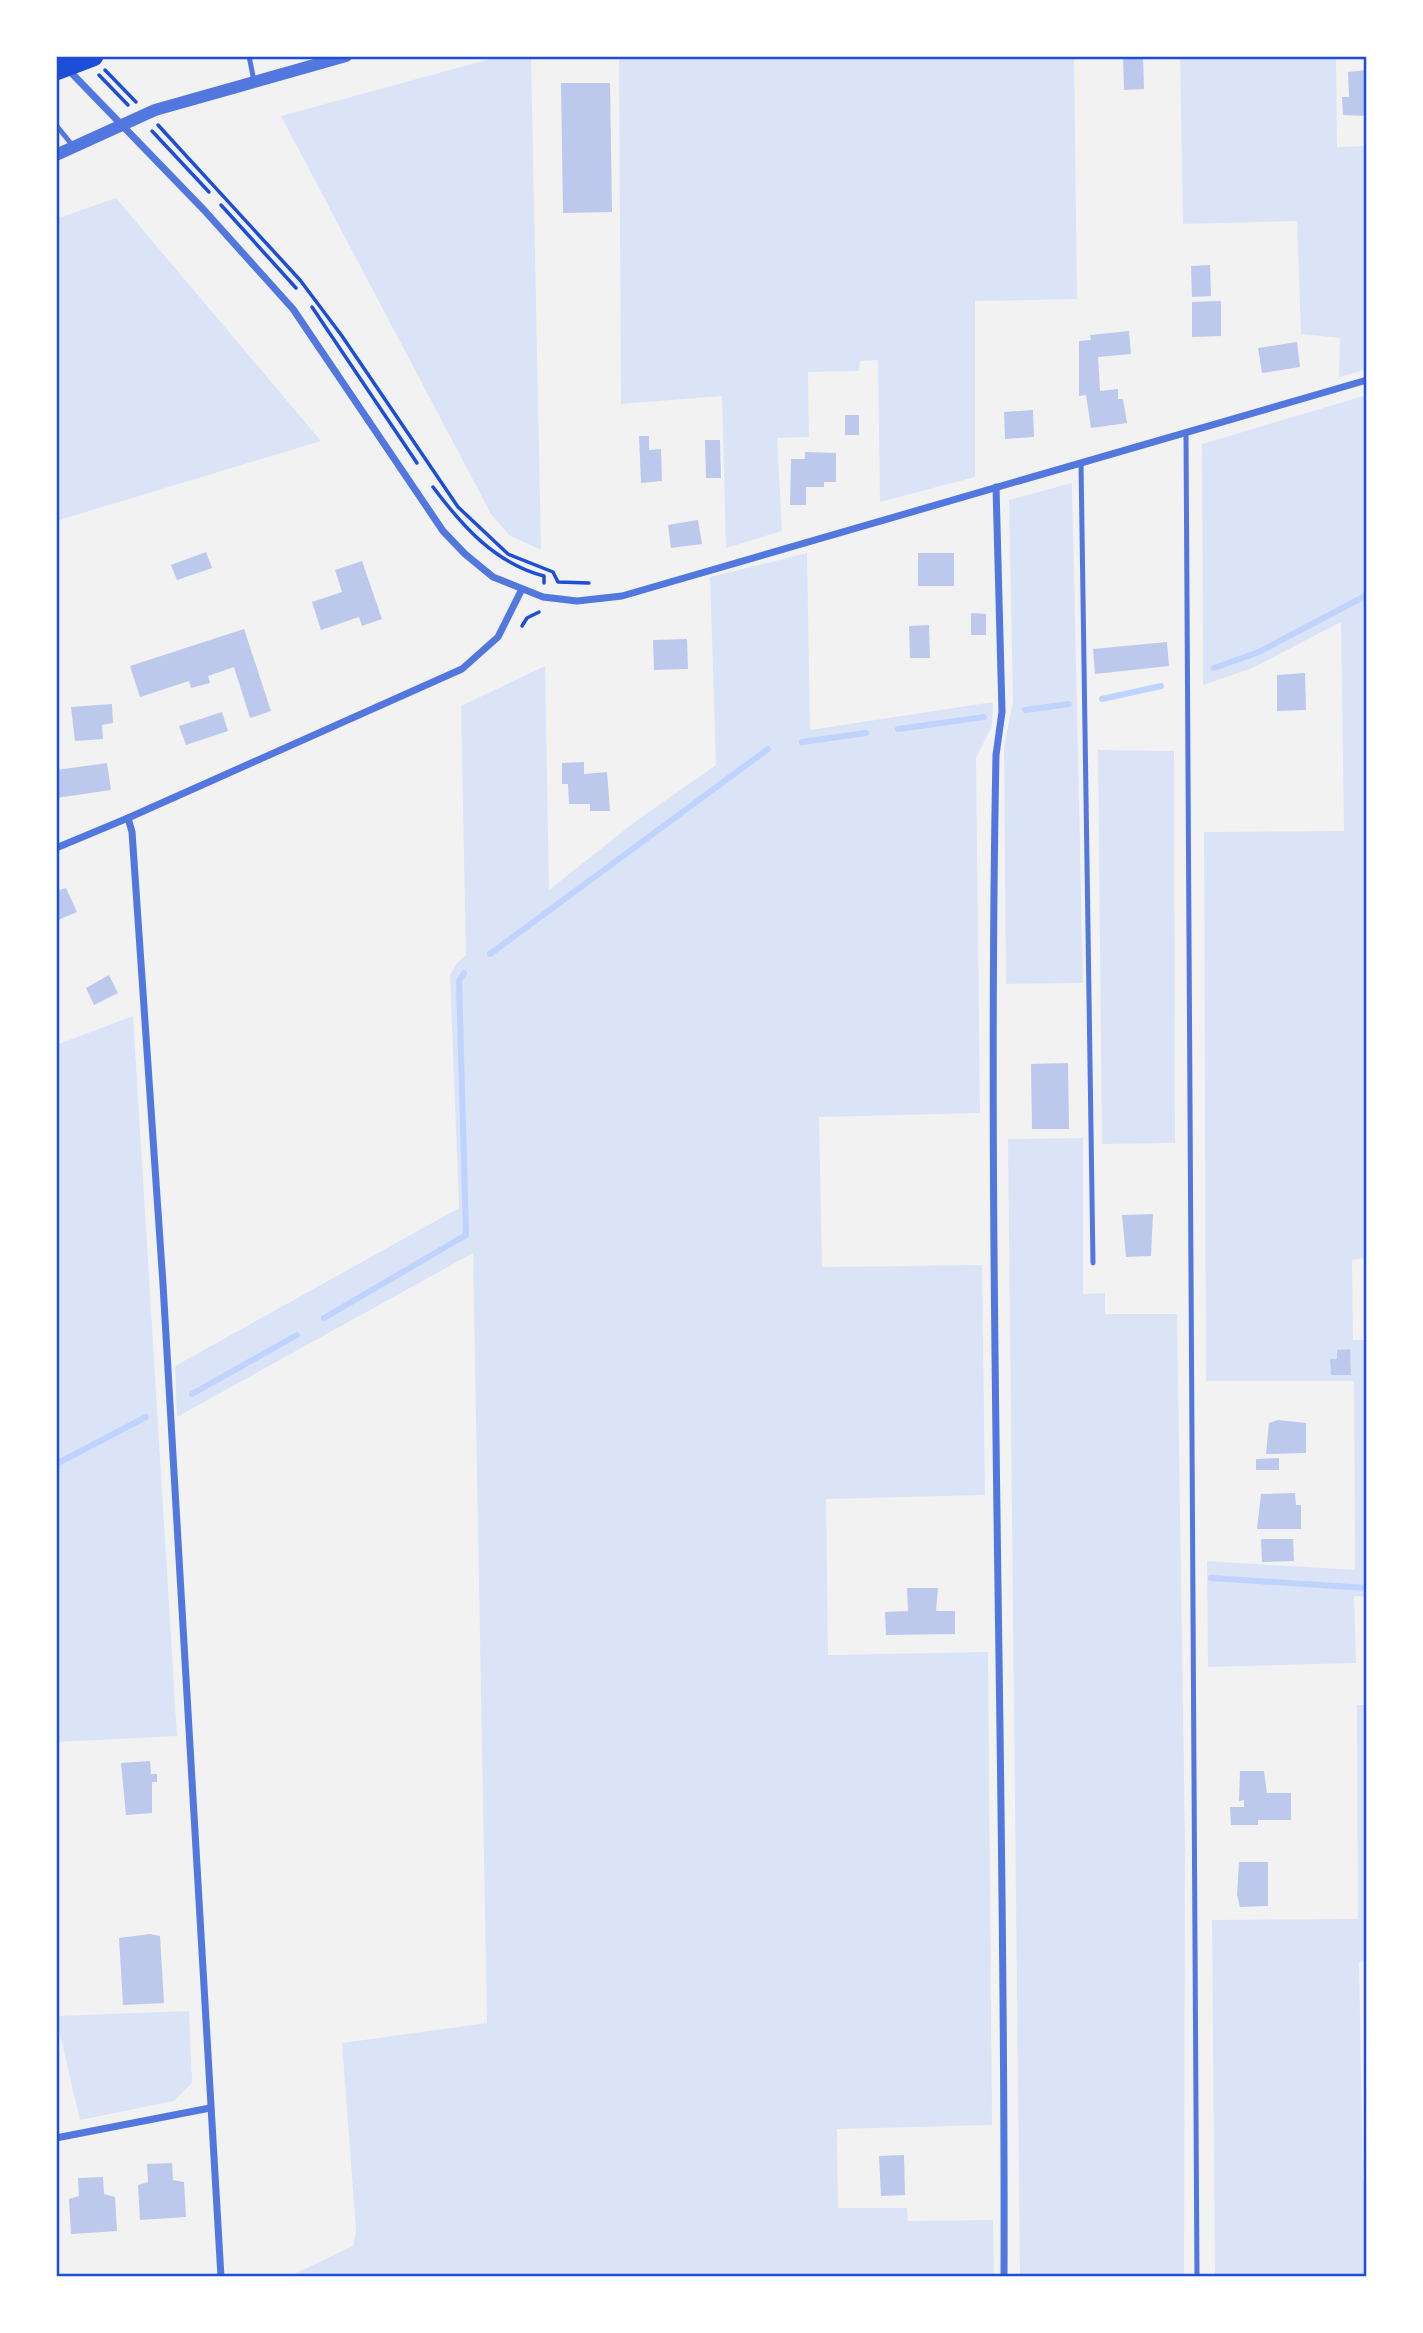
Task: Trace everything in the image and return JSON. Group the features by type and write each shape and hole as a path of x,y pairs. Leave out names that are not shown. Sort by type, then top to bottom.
{"highway":[{"path":"56,70 97,65"}],"street":[{"path":"56,155 155,110 346,56"},
{"path":"56,57 257,267 293,309 443,531 493,578 521,591 578,601 622,596 1367,380"},
{"path":"996,487 1002,712 996,755 991,1229 997,1410 1004,2277"},
{"path":"56,848 462,668 498,637 521,591"},
{"path":"128,818 133,846 159,1230 221,2277"},
{"path":"56,2138 210,2108"}],"lane":[{"path":"248,56 254,82"},
{"path":"56,125 73,146"},
{"path":"1186,434 1197,2277"},
{"path":"1081,463 1093,1263"}],"path":[{"path":"97,65 144,110"},
{"path":"97,65 135,112"},
{"path":"152,119 306,288 342,335 432,472 470,520 501,550 531,566 553,572 558,582 598,583"},
{"path":"144,121 162,140"}],"shaded area":[{"path":"501,56 531,56 541,550 509,535 491,514 281,116"},
{"path":"619,56 1074,56 1077,299 975,301 975,477 880,502 878,360 860,361 859,371 808,372 809,437 777,438 782,531 726,548 722,396 621,404"},
{"path":"1180,56 1336,56 1337,147 1367,146 1367,369 1339,377 1340,338 1301,334 1297,221 1183,224"},
{"path":"116,198 321,441 56,521 56,219"},
{"path":"1367,395 1367,1258 1352,1260 1353,1340 1367,1340 1367,1597 1354,1596 1356,1663 1208,1667 1207,1561 1355,1570 1354,1381 1206,1381 1204,832 1344,831 1341,622 1252,668 1203,685 1202,444"},
{"path":"1072,483 1083,983 1006,984 1004,747 1013,702 1009,500"},
{"path":"807,553 810,730 993,702 992,726 976,758 980,1113 819,1117 822,1267 982,1265 985,1495 826,1499 828,1655 988,1652 992,2125 837,2129 838,2208 907,2208 908,2221 993,2220 994,2277 262,2277 294,2274 353,2246 356,2230 342,2043 487,2023 473,1253 177,1417 175,1366 459,1208 450,975 456,964 466,955 461,706 545,666 549,890 636,821 716,765 710,577"},
{"path":"1098,750 1174,751 1175,1143 1102,1144"},
{"path":"133,1016 177,1736 56,1742 56,1045"},
{"path":"1083,1138 1083,1294 1105,1293 1105,1314 1177,1314 1185,1842 1184,2277 1020,2277 1008,1139"},
{"path":"1357,1705 1367,1705 1367,1961 1359,1962 1363,2180 1367,2180 1367,2277 1215,2277 1212,1920 1358,1919"},
{"path":"189,2011 192,2083 174,2101 80,2120 56,2016"}],"building":[{"path":"1123,56 1143,56 1144,89 1124,90"},
{"path":"1367,70 1367,116 1343,115 1342,97 1349,97 1348,72"},
{"path":"561,83 610,83 612,212 563,213"},
{"path":"1210,265 1211,296 1192,297 1191,266"},
{"path":"1221,301 1221,336 1192,337 1192,302"},
{"path":"1129,331 1131,354 1098,357 1100,391 1118,389 1118,399 1123,399 1127,423 1091,428 1086,395 1079,396 1079,341 1091,340 1090,335"},
{"path":"1297,342 1300,367 1262,373 1258,348"},
{"path":"1033,410 1034,437 1005,439 1004,412"},
{"path":"845,415 859,415 859,435 845,435"},
{"path":"639,436 649,436 649,450 661,449 662,481 641,483"},
{"path":"705,440 720,440 721,478 706,478"},
{"path":"805,452 836,453 836,482 824,482 824,487 806,487 806,505 790,505 791,459 805,459"},
{"path":"698,520 702,544 671,548 668,525"},
{"path":"206,552 212,568 177,580 171,565"},
{"path":"918,553 954,553 954,586 918,586"},
{"path":"362,561 382,619 362,626 359,617 321,630 312,602 342,592 335,570"},
{"path":"971,613 986,614 986,635 971,635"},
{"path":"929,625 930,658 910,658 909,626"},
{"path":"244,629 271,711 250,718 234,667 208,676 210,683 191,688 189,681 140,697 130,666"},
{"path":"687,639 688,669 654,670 653,640"},
{"path":"1167,642 1169,666 1095,674 1093,649"},
{"path":"1305,673 1306,710 1277,711 1277,675"},
{"path":"112,704 113,723 102,725 103,739 75,741 71,707"},
{"path":"222,712 228,731 186,745 179,726"},
{"path":"584,762 584,774 607,772 610,811 590,811 590,804 569,804 568,784 562,784 562,763"},
{"path":"107,763 111,790 56,798 56,770"},
{"path":"66,888 77,912 56,921 56,891"},
{"path":"109,975 118,993 94,1005 86,988"},
{"path":"1068,1063 1069,1129 1032,1129 1031,1064"},
{"path":"1153,1214 1151,1256 1126,1257 1122,1215"},
{"path":"1350,1349 1351,1375 1331,1375 1330,1359 1337,1359 1337,1350"},
{"path":"1278,1420 1306,1423 1306,1453 1266,1454 1269,1423"},
{"path":"1279,1458 1279,1470 1256,1470 1256,1459"},
{"path":"1295,1493 1296,1505 1301,1505 1301,1529 1257,1529 1261,1494"},
{"path":"1261,1539 1293,1539 1294,1561 1262,1562"},
{"path":"907,1588 938,1588 936,1611 955,1611 955,1634 886,1635 885,1612 908,1611"},
{"path":"150,1761 151,1774 157,1774 157,1782 152,1782 152,1813 126,1815 121,1763"},
{"path":"1240,1771 1264,1771 1267,1793 1291,1793 1291,1820 1258,1820 1258,1825 1231,1825 1230,1807 1244,1807 1244,1800 1239,1801"},
{"path":"1239,1862 1268,1862 1268,1906 1240,1907 1237,1895"},
{"path":"150,1934 160,1936 164,2003 123,2005 119,1938"},
{"path":"904,2155 905,2195 881,2196 879,2156"},
{"path":"172,2163 173,2180 184,2182 186,2217 140,2220 138,2185 148,2182 147,2164"},
{"path":"103,2177 104,2194 115,2197 117,2231 71,2234 69,2199 79,2196 78,2178"}],"waterway":[{"path":"1214,668 1259,652 1367,595"},
{"path":"1102,699 1161,686"},
{"path":"1025,710 1069,704"},
{"path":"898,729 984,717"},
{"path":"802,742 866,733"},
{"path":"490,954 768,749"},
{"path":"324,1318 466,1235 459,981 464,973"},
{"path":"192,1394 297,1335"},
{"path":"56,1464 146,1417"},
{"path":"1211,1578 1367,1588"}]}
